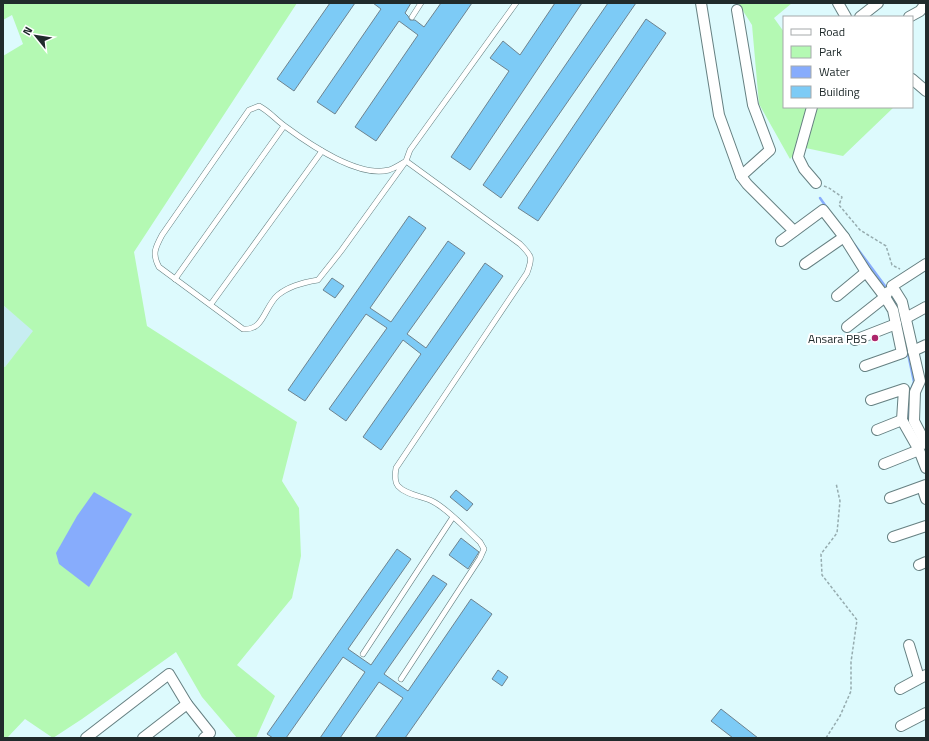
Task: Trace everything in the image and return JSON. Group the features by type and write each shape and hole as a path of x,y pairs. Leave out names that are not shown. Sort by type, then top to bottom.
{"street":[{"path":"701,3 719,115 741,176 794,232"},
{"path":"838,3 845,16"},
{"path":"861,16 878,3"},
{"path":"911,16 920,11 926,3"},
{"path":"737,10 753,105 770,150 741,176"},
{"path":"913,80 925,88"},
{"path":"812,108 798,157 804,169 816,183"},
{"path":"781,241 823,210 844,237 866,272 885,297 893,310 902,353 865,366"},
{"path":"805,264 844,237"},
{"path":"847,327 885,297 892,286 926,264"},
{"path":"836,296 866,272"},
{"path":"892,286 902,302 920,381 915,392 914,421 922,425 922,447 926,468"},
{"path":"906,318 926,307"},
{"path":"855,340 896,324"},
{"path":"914,351 926,345"},
{"path":"915,392 926,386"},
{"path":"872,400 904,388 902,420 922,447"},
{"path":"877,430 902,420"},
{"path":"884,464 922,447"},
{"path":"890,498 926,485"},
{"path":"926,490 924,493 926,499"},
{"path":"893,537 926,526"},
{"path":"900,689 922,677 909,645"},
{"path":"86,738 169,674 187,704 210,733 204,738"},
{"path":"143,738 187,704"},
{"path":"901,726 926,713"}],"lane":[{"path":"412,17 421,3"},
{"path":"406,162 389,170 373,171 358,168 322,151 284,126 266,109 259,106 249,110 162,235 156,248 155,258 159,267 243,328 250,329 257,326 279,295 302,282 318,280 406,162 410,150 516,3"},
{"path":"175,279 284,126"},
{"path":"211,304 322,151"},
{"path":"401,679 480,558 484,549 480,542 442,507 432,501 405,491 399,486 395,480 396,468 527,273 530,263 530,254 520,244 406,162"},
{"path":"363,654 453,517"}],"path":[{"path":"816,183 830,188 842,197 839,205 860,230 886,246 892,265 900,270 913,272"},
{"path":"826,738 840,716 851,691 851,662 857,620 822,575 821,554 837,533 840,501 836,483"}],"shaded area":[{"path":"3,305 34,331 5,367 3,366"}],"green space":[{"path":"3,3 297,3 134,252 147,326 297,422 282,481 299,508 301,556 292,598 237,665 275,696 256,738 237,738 202,697 176,652 53,738 25,719 7,738 3,738 3,366 5,367 33,331 3,305 3,56 23,44 12,15 3,20"},
{"path":"738,3 792,3 774,18 783,31 783,108 893,108 843,156 801,147 790,159 759,104 752,25"}],"water":[{"path":"94,492 132,514 89,587 59,564 56,553 77,516"}],"building":[{"path":"330,3 355,3 294,91 277,79"},
{"path":"373,3 411,3 405,13 410,20 415,20 424,27 441,3 472,3 376,141 355,127 418,35 399,21 335,114 317,102 381,9"},
{"path":"555,3 582,3 470,170 451,157 509,71 490,58 503,41 520,55"},
{"path":"608,3 636,3 501,198 483,185"},
{"path":"646,19 666,33 538,221 518,208"},
{"path":"409,216 426,228 370,308 391,322 448,241 465,253 407,334 426,348 485,263 503,276 381,450 363,437 421,354 403,340 346,421 329,409 387,328 366,314 305,401 288,390"},
{"path":"332,278 344,286 335,298 323,290"},
{"path":"456,490 473,504 467,511 450,497"},
{"path":"461,538 479,552 468,569 449,555"},
{"path":"397,549 411,559 348,649 371,665 433,575 447,584 384,674 408,691 471,599 492,614 405,738 375,738 403,698 379,682 340,738 320,738 365,672 343,657 286,738 273,738 267,734"},
{"path":"498,670 508,677 502,686 492,679"},
{"path":"721,709 758,738 733,738 711,721"}],"waterway":[{"path":"820,198 827,208"},
{"path":"854,244 888,290"},
{"path":"890,294 898,306 914,382 910,392 909,422"}],"place":[{"name":"Ansara PBS","path":"875,338"}]}
